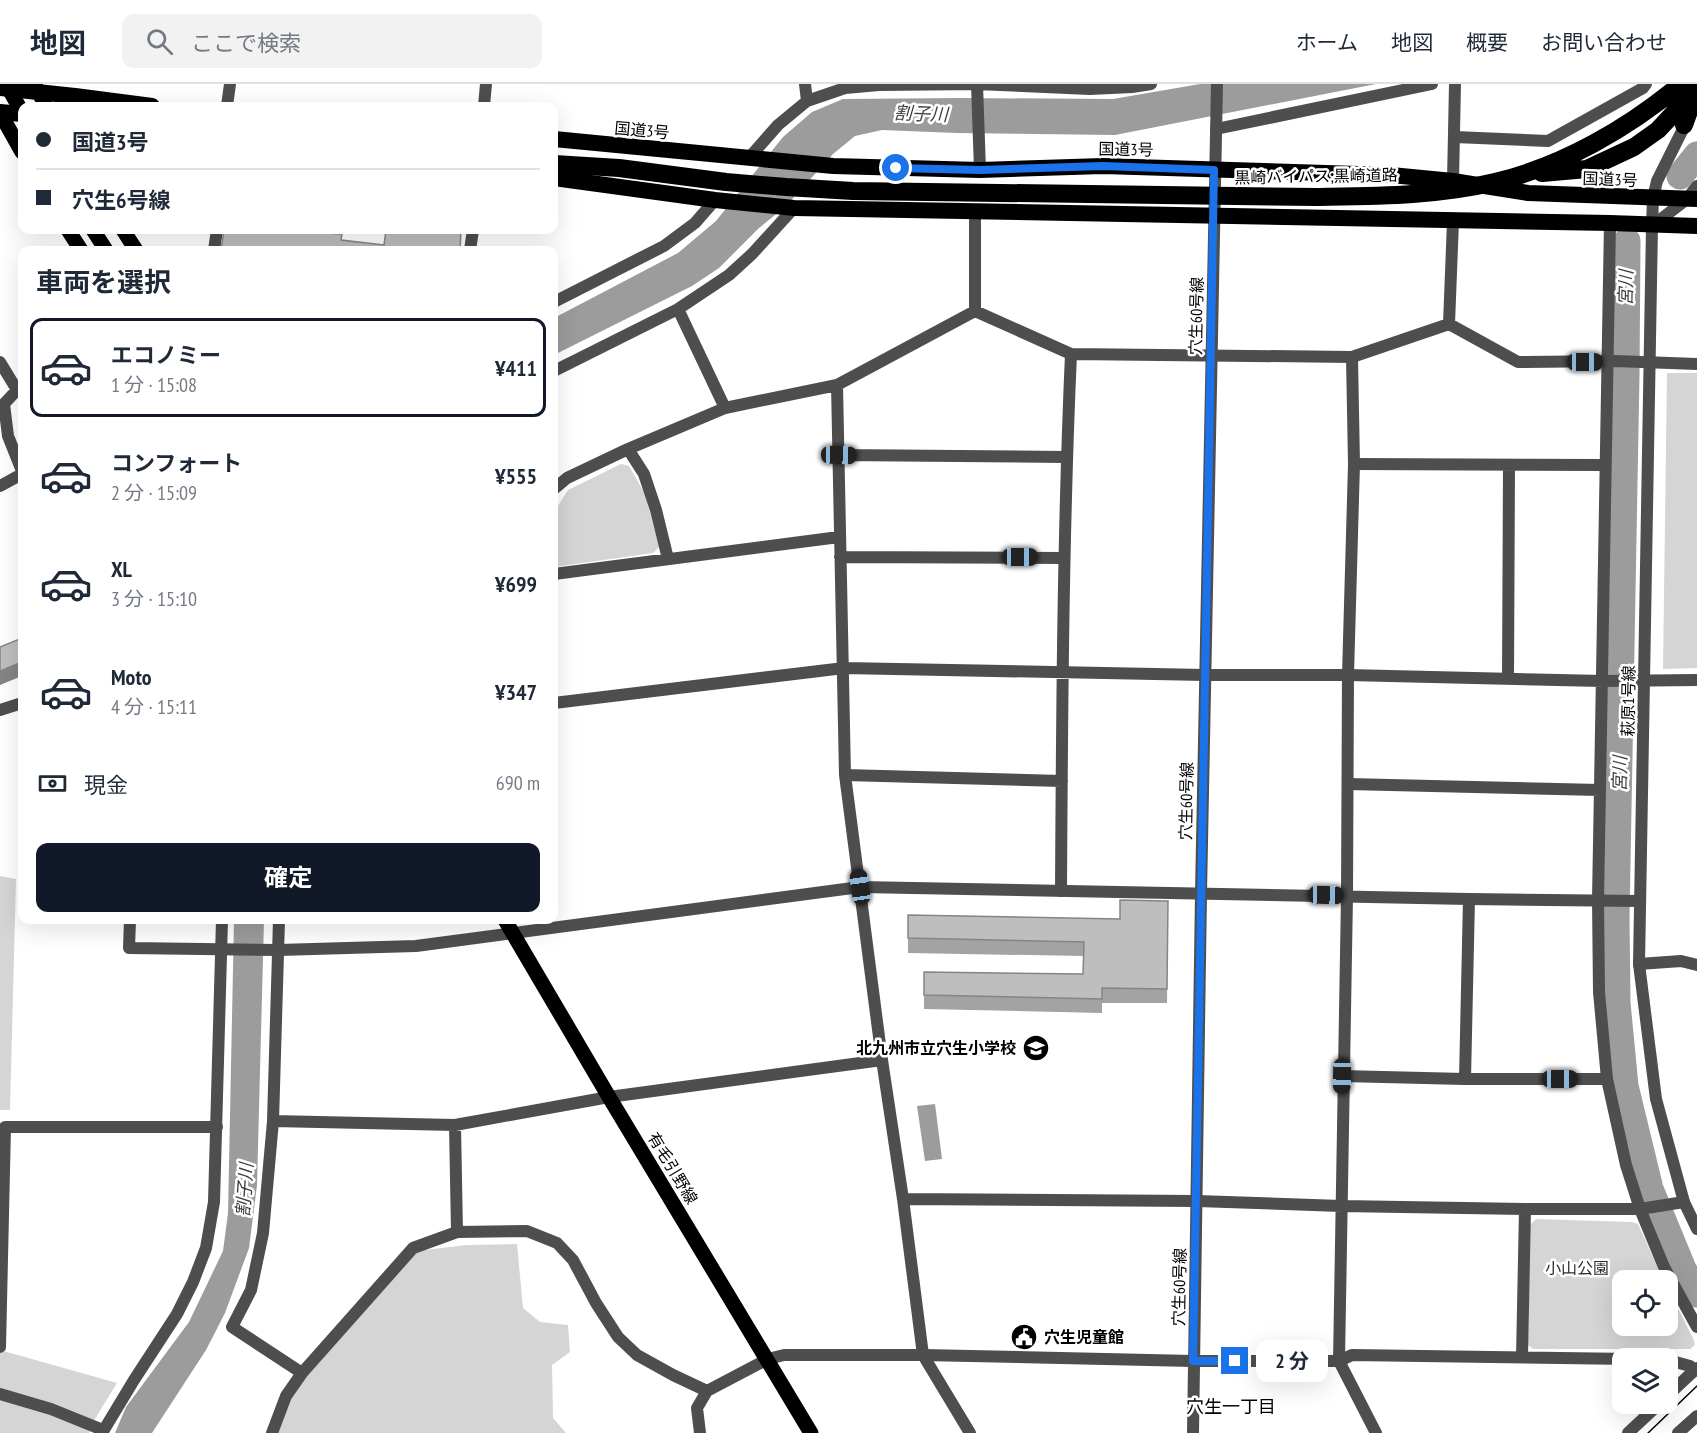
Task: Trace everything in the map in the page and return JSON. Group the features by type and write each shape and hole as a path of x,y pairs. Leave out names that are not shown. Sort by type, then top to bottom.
{"highway":[{"name":"黒崎バイパス;黒崎道路","path":"558,164 619,168 726,182 845,190 1317,197 1394,195 1452,190 1496,182 1544,167 1585,148 1626,123 1681,84"},
{"path":"1453,181 1587,169 1634,147 1658,130 1695,84"},
{"path":"0,88 120,102"},
{"path":"1684,125 1697,89"},
{"path":"0,113 18,113"},
{"name":"国道3号","path":"558,139 833,166 980,170 1103,166 1391,175 1453,181 1528,193 1653,198 1694,195"},
{"path":"558,179 715,200 789,207 1697,226"}],"main road":[{"path":"6,84 18,106"},
{"path":"0,113 18,145"},
{"name":"有毛引野線","path":"507,924 812,1433"}],"street":[{"path":"228,102 230,84"},
{"path":"484,102 486,84"},
{"path":"805,84 807,101"},
{"path":"756,158 778,125 807,101 845,88 868,86 1132,87 1150,84"},
{"name":"穴生60号線","path":"1193,1433 1216,84"},
{"path":"1216,126 1432,84"},
{"path":"1453,181 1455,84"},
{"path":"1455,136 1548,141 1643,88 1646,84"},
{"path":"977,88 980,170"},
{"name":"萩原1号線","path":"1697,108 1684,125 1657,181 1653,198 1645,362 1636,901 1639,964 1656,1100 1684,1202 1697,1229"},
{"path":"1652,226 1694,195"},
{"path":"558,300 664,246 695,223 715,200"},
{"path":"558,369 678,309 729,275 758,248 789,207"},
{"path":"975,211 975,311"},
{"path":"1449,324 1453,221"},
{"path":"1610,223 1611,361 1605,465 1606,680 1600,790 1599,992 1606,1079 1626,1165 1640,1209 1664,1267 1697,1327"},
{"path":"678,309 725,408"},
{"path":"975,311 1071,354 1352,357 1449,324 1518,362 1611,361 1697,364"},
{"path":"558,486 567,478 628,449 725,408 837,385 975,311"},
{"path":"1061,891 1066,457 1071,354"},
{"path":"1352,357 1354,464 1348,675 1347,896 1338,1360 1376,1433"},
{"path":"0,362 18,385"},
{"path":"837,385 845,775 923,1355 970,1433"},
{"path":"18,390 4,404 8,436 18,462"},
{"path":"628,449 644,474 668,559"},
{"path":"839,455 1066,457"},
{"path":"1354,464 1605,465"},
{"path":"1508,679 1509,465"},
{"path":"0,486 18,475"},
{"path":"558,573 839,537"},
{"path":"840,557 1065,558"},
{"path":"558,703 844,668 1205,675 1697,680"},
{"path":"0,710 18,704"},
{"path":"845,775 1062,781"},
{"path":"1348,784 1600,790"},
{"path":"130,924 129,948 276,950 416,946 860,887 1636,901"},
{"path":"1465,1079 1469,899"},
{"path":"0,1394 51,1409 103,1432 177,1314 193,1282 206,1248 214,1202 227,949 223,924"},
{"path":"279,924 276,950 273,1121 263,1233 251,1290 232,1327 302,1373"},
{"path":"1639,964 1681,962 1697,965"},
{"path":"273,1121 455,1125 609,1097 882,1060"},
{"path":"1342,1076 1606,1079"},
{"path":"455,1125 458,1232"},
{"path":"0,1347 5,1127 217,1127"},
{"path":"903,1199 1197,1201 1525,1209 1640,1209 1684,1202"},
{"path":"1522,1357 1525,1209"},
{"path":"272,1433 286,1396 302,1373 413,1248 458,1232 527,1231 557,1243 573,1260 596,1303 618,1336 637,1355 707,1390"},
{"path":"700,1433 697,1408 707,1390 768,1359 784,1355 923,1355 1193,1361 1338,1360 1352,1355 1612,1359"},
{"path":"1678,1363 1696,1370 1678,1386"},
{"path":"1628,1433 1648,1414"},
{"path":"1678,1433 1697,1416"}],"green space":[{"path":"1667,373 1697,373 1697,668 1663,669"},
{"path":"621,464 629,466 645,494 659,547 653,553 558,566 558,506 568,490"},
{"path":"0,876 16,879 10,1110 0,1110"},
{"name":"小山公園","path":"1536,1219 1638,1224 1659,1270 1612,1270 1612,1336 1678,1336 1678,1309 1695,1345 1690,1349 1533,1349 1528,1345 1530,1225"},
{"path":"517,1244 523,1308 540,1322 568,1325 570,1352 552,1365 553,1418 566,1433 276,1433 290,1397 416,1251 467,1245"},
{"path":"0,1350 117,1383 93,1422 89,1433 0,1433"}],"water":[{"name":"割子川","path":"1200,84 1376,84 1115,135 882,130 855,136 833,154 785,207 759,228 719,268 692,286 558,353 558,316 678,253 716,221 783,137 812,112 843,99 1113,99"},
{"path":"1697,141 1697,169 1694,172 1672,172"},
{"name":"割子川","path":"234,924 264,924 257,1185 249,1248 225,1313 206,1350 152,1433 115,1433 126,1407 189,1322 223,1251 228,1213"},
{"path":"935,1104 942,1159 925,1161 917,1106"}],"building":[{"path":"223,234 342,234 341,240 384,245 385,234 461,234 460,246 222,246"},
{"path":"18,640 18,664 0,671 0,647"},
{"path":"1120,900 1168,901 1167,989 1102,988 1102,999 924,995 924,972 1083,974 1084,942 908,938 908,915 1120,919"}],"waterway":[{"name":"宮川","path":"1680,176 1697,155"},
{"name":"宮川","path":"1627,241 1616,918 1617,1003 1625,1086 1650,1189 1683,1269 1697,1294"}],"tram line":[{"path":"1648,1433 1697,1386"}],"place":[{"name":"北九州市立穴生小学校","path":"1036,1048"},
{"name":"穴生児童館","path":"1024,1337"}],"district":[{"name":"穴生一丁目","path":"1231,1407"}],"route":[{"path":"896,168 980,170 1103,166 1214,170 1193,1361 1235,1361"}]}
